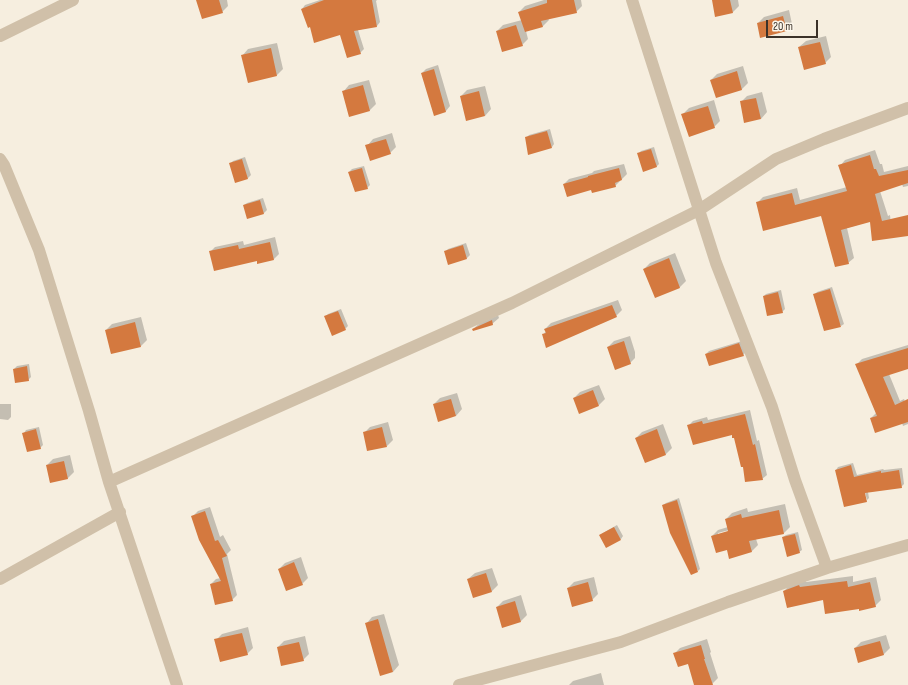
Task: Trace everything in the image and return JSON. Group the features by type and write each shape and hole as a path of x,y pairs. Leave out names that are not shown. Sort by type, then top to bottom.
{"street":[{"path":"0,36 73,0"},
{"path":"632,0 716,263 772,407 795,480 827,568"},
{"path":"109,482 512,303 698,210 776,160 824,139 908,108"},
{"path":"0,159 39,250 89,411 109,482 176,685"},
{"path":"0,580 120,512"},
{"path":"459,685 621,642 728,602 827,568 908,545"}],"building":[{"path":"196,0 219,0 223,13 202,19"},
{"path":"324,0 372,0 377,27 354,31 361,54 347,58 340,35 314,43 310,27 308,28 301,9"},
{"path":"547,0 574,0 577,13 541,21 543,27 525,32 518,12 547,3"},
{"path":"712,0 730,0 733,13 715,17"},
{"path":"783,16 787,31 760,38 757,23"},
{"path":"516,25 523,46 502,52 496,31"},
{"path":"820,42 826,64 804,70 798,47"},
{"path":"271,48 277,76 248,83 241,55"},
{"path":"434,69 446,112 434,116 421,73"},
{"path":"737,71 742,90 716,98 710,80"},
{"path":"363,85 370,111 349,117 342,91"},
{"path":"479,91 485,116 466,121 460,96"},
{"path":"756,98 761,119 744,123 740,101"},
{"path":"708,106 715,128 689,137 681,114"},
{"path":"547,131 552,148 528,155 525,137"},
{"path":"386,139 391,154 370,161 365,145"},
{"path":"651,149 657,167 643,172 637,153"},
{"path":"870,155 874,169 876,169 879,176 908,170 908,183 875,194 882,221 908,215 908,236 872,241 870,222 841,230 849,264 835,267 821,216 763,231 756,202 792,193 795,205 847,191 838,165"},
{"path":"242,159 248,179 235,183 229,163"},
{"path":"362,168 368,189 355,192 348,172"},
{"path":"619,168 622,180 615,183 616,187 592,193 591,190 567,197 563,184"},
{"path":"260,200 264,214 247,219 243,205"},
{"path":"270,242 274,260 257,264 257,261 214,271 209,251 238,245 239,249"},
{"path":"463,245 467,259 448,265 444,251"},
{"path":"669,258 680,288 655,298 643,269"},
{"path":"830,289 841,327 824,331 813,294"},
{"path":"778,292 783,313 767,316 763,296"},
{"path":"612,305 617,317 546,348 542,334 546,333 544,329"},
{"path":"338,311 346,330 332,336 324,316"},
{"path":"492,320 493,325 473,331 472,329"},
{"path":"135,322 141,347 111,354 105,330"},
{"path":"624,341 631,364 615,370 607,347"},
{"path":"739,343 744,356 709,366 705,354"},
{"path":"908,348 908,369 883,377 895,405 908,399 908,422 875,433 870,418 877,416 855,364"},
{"path":"27,366 29,381 15,383 13,369"},
{"path":"593,390 599,406 579,414 573,398"},
{"path":"451,399 456,416 438,422 433,404"},
{"path":"745,414 753,445 755,444 763,480 745,482 743,467 741,467 732,435 693,445 687,425 702,421 703,424"},
{"path":"382,427 387,447 367,451 363,432"},
{"path":"36,429 41,449 27,452 22,433"},
{"path":"657,429 666,455 645,463 635,438"},
{"path":"64,461 68,479 50,483 46,465"},
{"path":"851,465 854,477 881,471 881,473 899,470 902,488 865,493 867,502 844,507 835,470"},
{"path":"677,500 698,572 691,575 670,533 662,505"},
{"path":"779,510 784,534 749,541 752,552 729,559 727,550 716,553 711,536 728,531 725,519 741,514 742,518"},
{"path":"205,511 215,541 218,540 227,556 222,558 233,601 215,605 210,584 221,581 199,540 191,516"},
{"path":"614,527 621,540 606,548 599,535"},
{"path":"795,534 800,553 787,557 782,537"},
{"path":"294,562 303,585 286,591 278,569"},
{"path":"486,573 492,592 473,598 467,579"},
{"path":"847,581 848,587 870,582 876,607 859,611 859,609 825,614 823,600 787,608 783,591 799,585 800,587"},
{"path":"588,582 593,601 572,607 567,588"},
{"path":"515,601 521,622 502,628 496,607"},
{"path":"378,619 393,672 380,676 365,623"},
{"path":"242,633 248,655 220,662 214,639"},
{"path":"880,641 884,655 858,663 854,648"},
{"path":"299,642 304,661 281,666 277,647"},
{"path":"701,645 713,685 694,685 688,664 678,667 673,653"}]}
